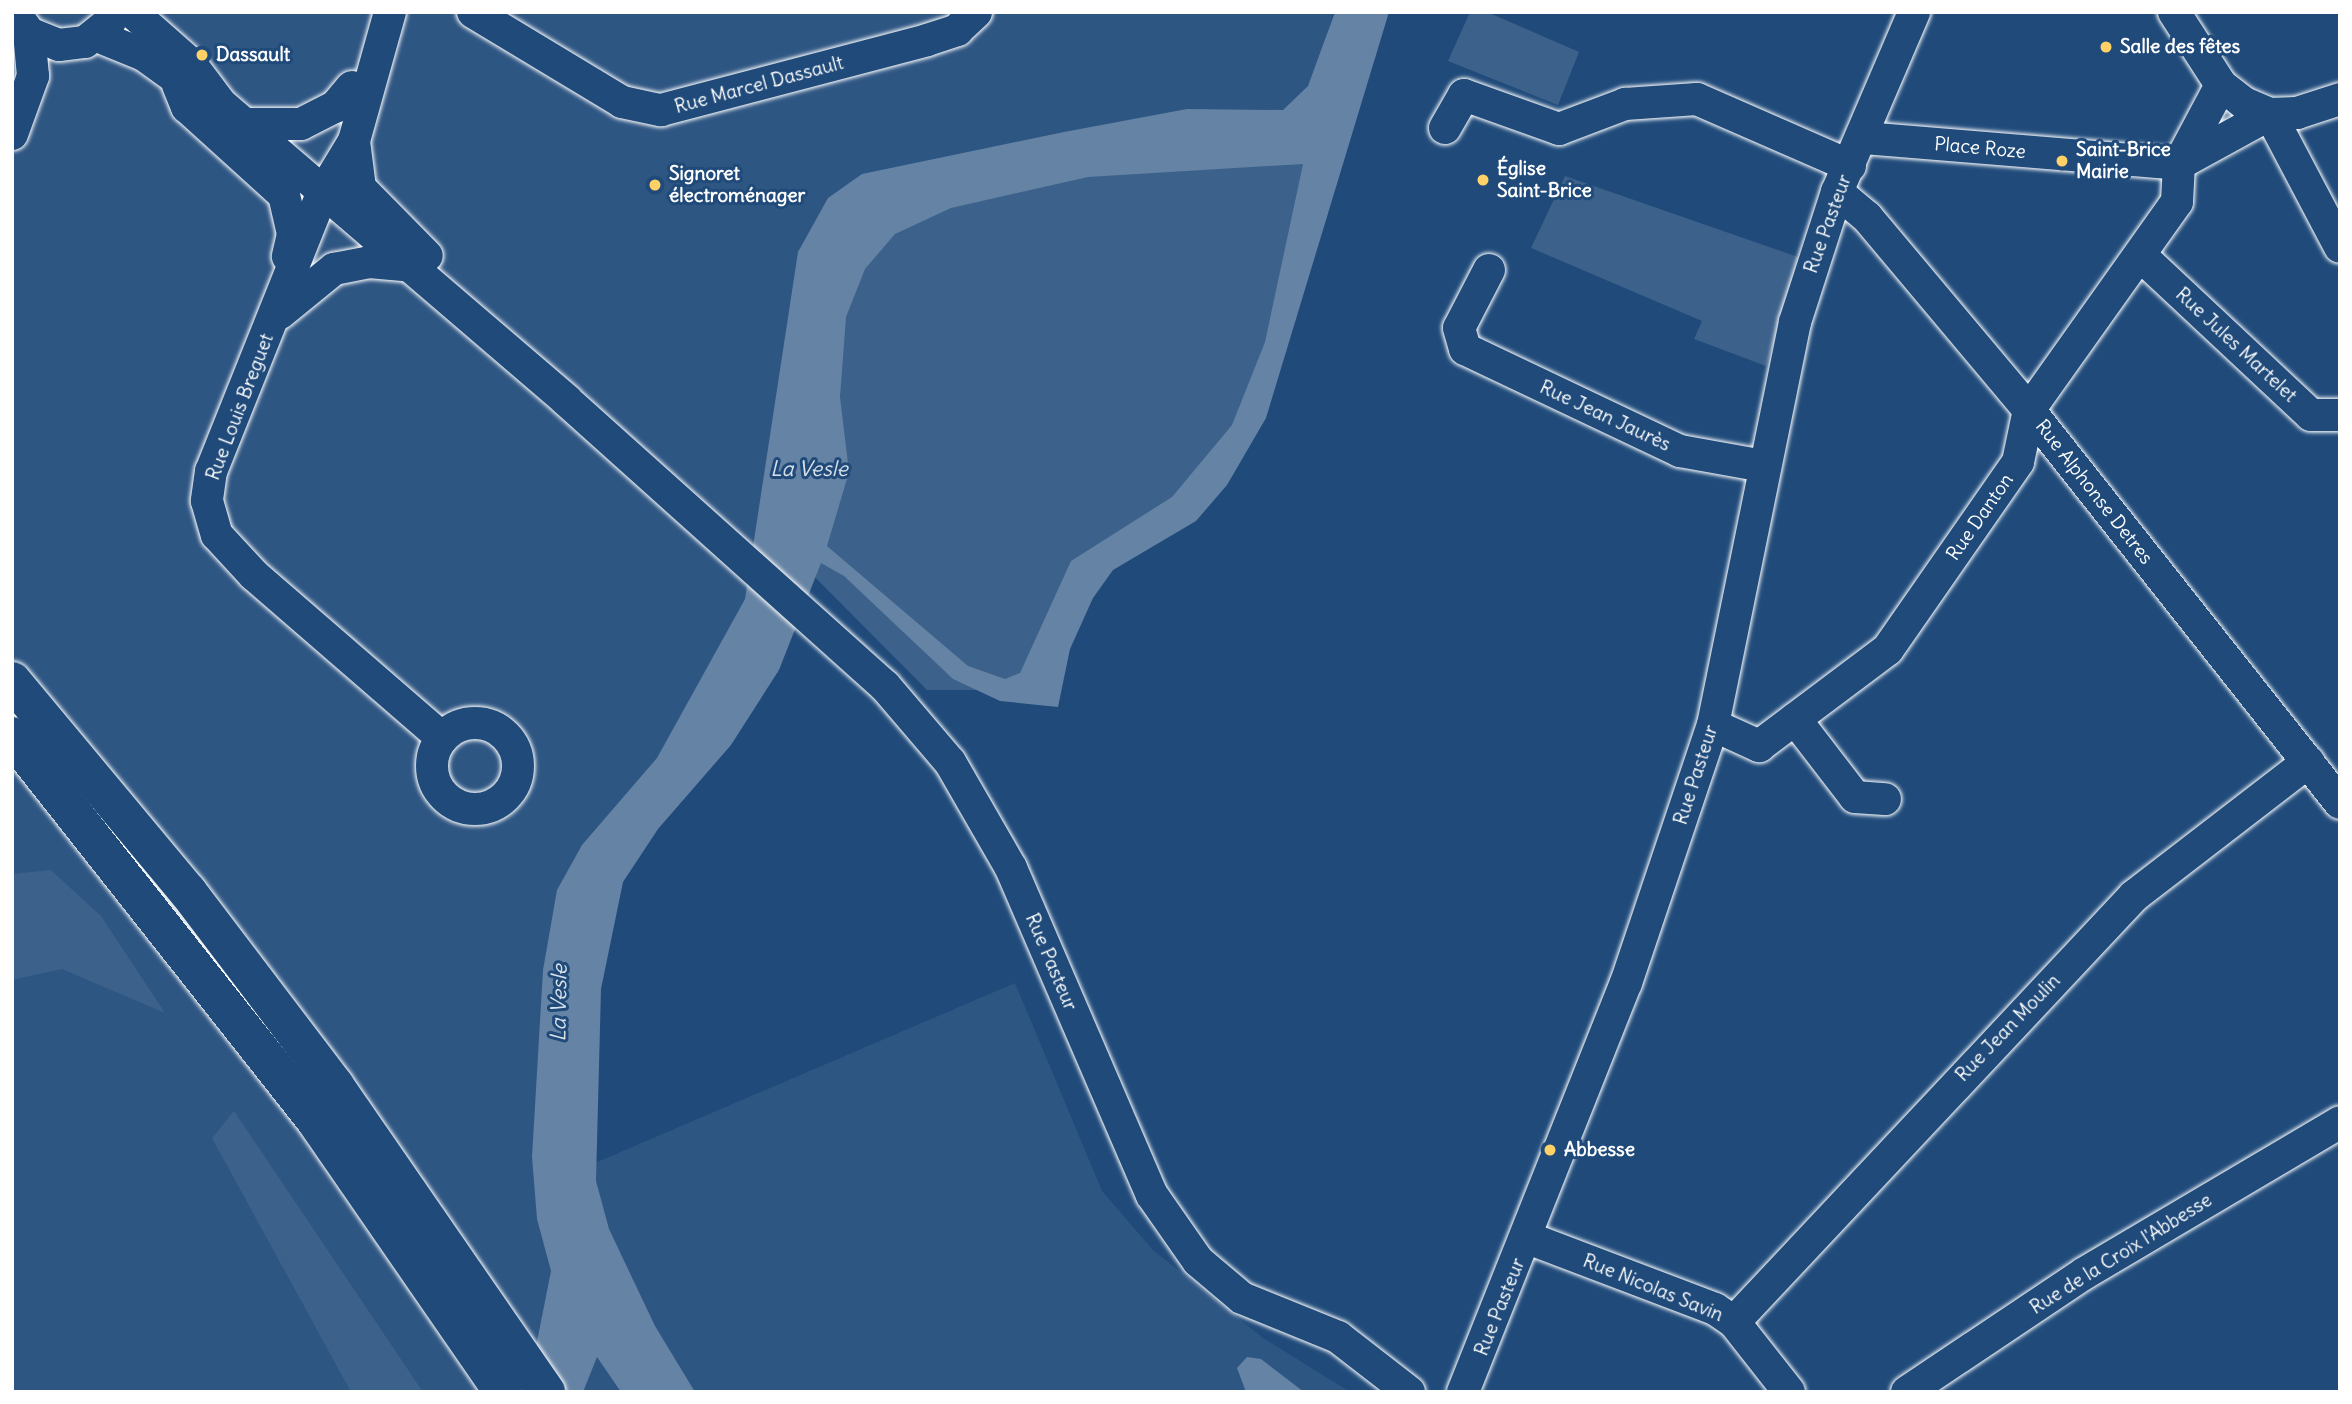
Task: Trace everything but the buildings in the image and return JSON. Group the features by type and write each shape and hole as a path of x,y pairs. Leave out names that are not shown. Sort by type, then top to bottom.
{"highway":[{"path":"12,681 188,892 335,1086 546,1392"},
{"path":"12,736 316,1121 503,1392"}],"street":[{"path":"132,12 191,64 232,114"},
{"path":"322,194 320,167 384,12"},
{"path":"322,194 354,141 390,12"},
{"name":"Rue Marcel Dassault","path":"473,12 622,102 661,110 927,40 957,30 976,12"},
{"name":"Rue Pasteur","path":"1463,1392 1528,1238 1625,985 1713,725 1794,322 1851,165 1914,12"},
{"path":"2176,17 2221,85 2270,114 2340,247"},
{"path":"22,22 59,45"},
{"path":"22,22 33,76"},
{"path":"12,134 33,76 59,45 106,24 178,85 232,114 301,124 335,107 352,87"},
{"path":"178,85 187,107 285,195 293,233 274,319"},
{"path":"2179,164 2221,85"},
{"path":"1445,128 1464,95 1559,129 1625,104 1697,99 1851,165"},
{"path":"2179,164 2270,114 2307,113 2340,99"},
{"name":"Rue Pasteur","path":"232,114 731,547 885,686 950,762 1011,868 1152,1195 1198,1261 1242,1298 1338,1336 1409,1392"},
{"path":"354,141 360,188 457,284 476,324"},
{"name":"Place Roze","path":"1851,165 2179,164"},
{"name":"Rue Danton","path":"1713,725 1759,746 1888,649 2018,462 2029,410 2177,202 2179,164"},
{"name":"Rue Alphonse Detres","path":"1851,165 1867,217 2029,410 2340,803"},
{"name":"Rue Louis Breguet","path":"322,194 211,471 207,501 217,535 442,738"},
{"name":"Rue Jules Martelet","path":"2140,255 2311,415 2340,415"},
{"path":"274,319 334,269 369,262 406,265"},
{"name":"Rue Jean Jaurès","path":"1489,270 1460,338 1482,360 1680,451 1764,466"},
{"path":"1794,719 1855,797 1885,799"},
{"name":"Rue Jean Moulin","path":"1734,1322 2134,896 2308,762"},
{"name":"Rue de la Croix l'Abbesse","path":"1907,1392 2085,1273 2340,1122"},
{"name":"Rue Nicolas Savin","path":"1528,1238 1734,1322 1789,1392"}],"shaded area":[{"path":"12,12 1334,12 1302,115 851,196 731,709 596,903 581,1169 1015,983 1102,1191 1153,1250 1263,1338 1350,1392 12,1392"},
{"path":"1470,12 1487,12 1579,52 1558,105 1448,61"},
{"path":"1302,115 1332,166 1248,424 1150,538 1087,576 1028,690 927,690 776,538 851,196"},
{"path":"1565,176 1801,258 1766,366 1694,339 1702,321 1531,248"},
{"path":"51,870 101,916 165,1013 62,969 12,980 12,874"},
{"path":"234,1111 423,1392 351,1392 212,1138"}],"water":[{"name":"La Vesle","path":"1335,12 1389,12 1266,418 1227,485 1196,521 1113,570 1093,598 1070,649 1058,707 1000,701 953,679 844,576 821,563 779,670 731,745 658,829 623,882 601,989 596,1181 609,1229 655,1326 695,1392 621,1392 597,1357 583,1392 527,1392 551,1271 537,1219 532,1157 543,970 557,890 582,845 657,758 745,599 798,252 828,198 862,174 1064,132 1187,109 1283,110 1308,86","holes":["1303,164 1265,342 1232,425 1172,497 1071,561 1020,673 1005,679 968,666 827,546 849,472 840,397 846,317 865,269 895,234 951,208 1088,177"]},
{"path":"1247,1357 1261,1359 1304,1392 1246,1392 1237,1368"}],"place":[{"name":"Salle des fêtes","path":"2106,47"},
{"name":"Dassault","path":"202,55"},
{"name":"Saint-Brice Mairie","path":"2062,161"},
{"name":"Église Saint-Brice","path":"1483,180"},
{"name":"Signoret électroménager","path":"655,185"},
{"name":"Abbesse","path":"1550,1150"}]}
